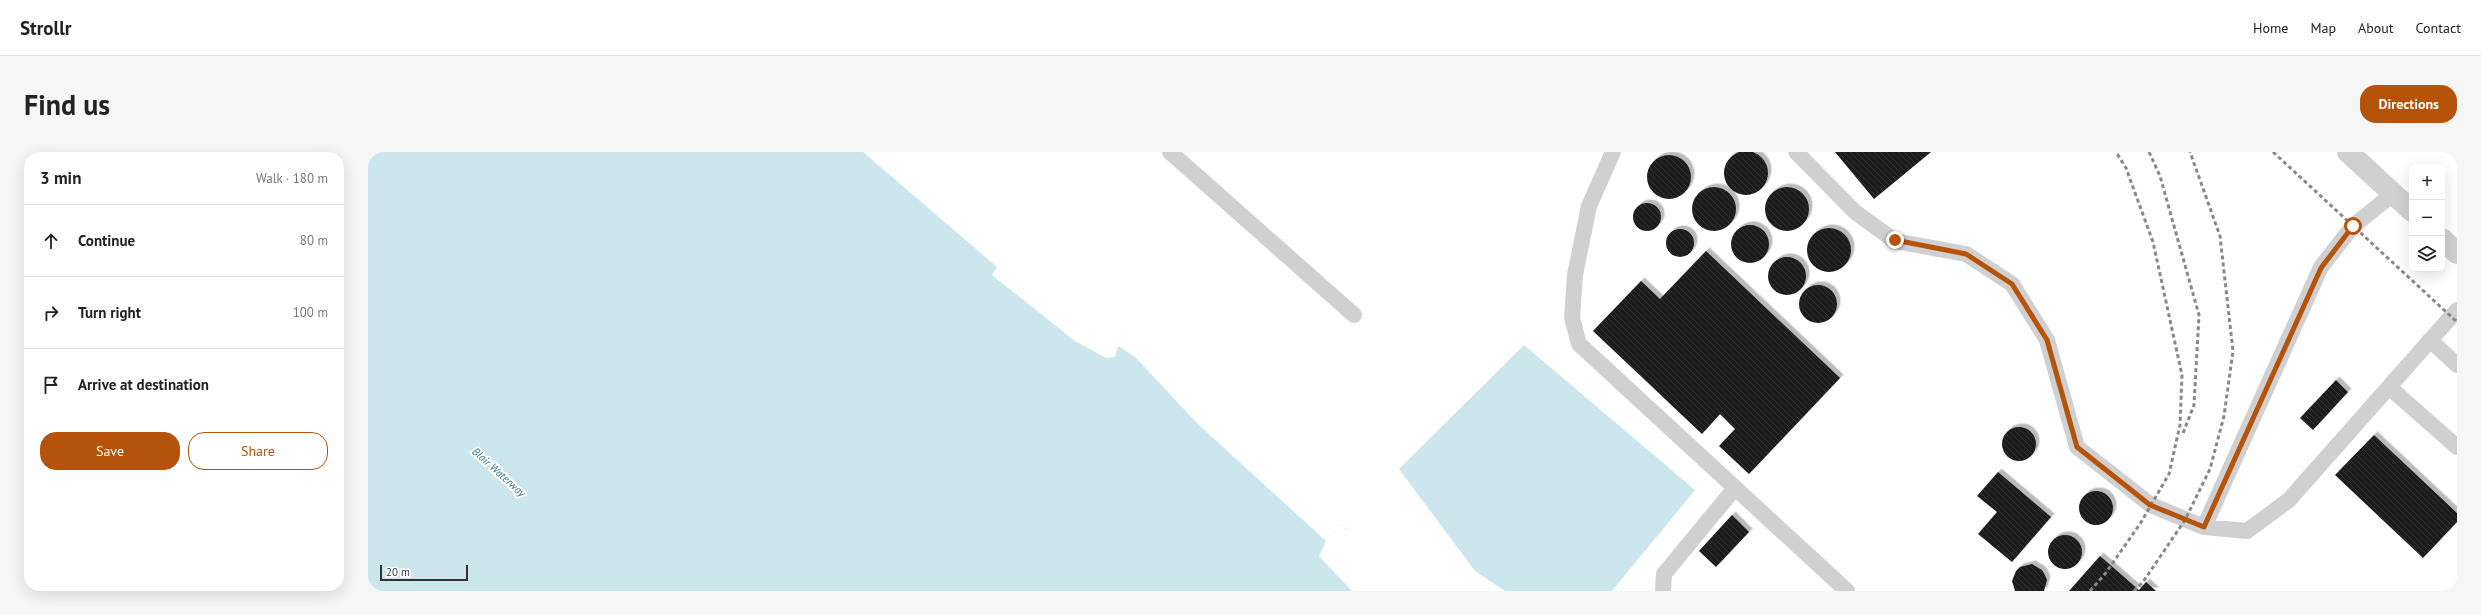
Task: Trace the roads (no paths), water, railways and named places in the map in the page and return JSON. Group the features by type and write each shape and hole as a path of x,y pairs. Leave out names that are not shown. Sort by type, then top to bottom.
{"street":[{"path":"2348,152 2409,208"},
{"path":"2445,242 2457,253"}],"lane":[{"path":"1170,152 1354,315"},
{"path":"1613,152 1589,206 1575,275 1572,318 1579,344 1847,591"},
{"path":"1796,152 1855,212 1895,240 1966,254 2012,284 2047,340 2077,447 2150,505 2204,527 2246,531 2289,500 2457,310"},
{"path":"2204,527 2321,268 2353,226 2393,194"},
{"path":"2430,340 2457,365"},
{"path":"2389,386 2457,447"},
{"path":"1663,591 1664,574 1735,488"}],"water":[{"name":"Blair Waterway","path":"368,152 863,152 997,267 1135,357 1199,425 1326,541 1341,524 1415,591 368,591"},
{"path":"1524,345 1695,490 1612,591 1505,591 1475,571 1399,469"}],"railway":[{"path":"2090,591 2105,574 2140,524 2169,474 2180,425 2182,375 2153,242 2126,168 2116,152"},
{"path":"2149,152 2160,176 2199,315 2194,405 2182,436"},
{"path":"2134,591 2143,582 2185,520 2210,469 2224,416 2233,351 2220,236 2190,152"},
{"path":"2273,152 2457,322"}]}
